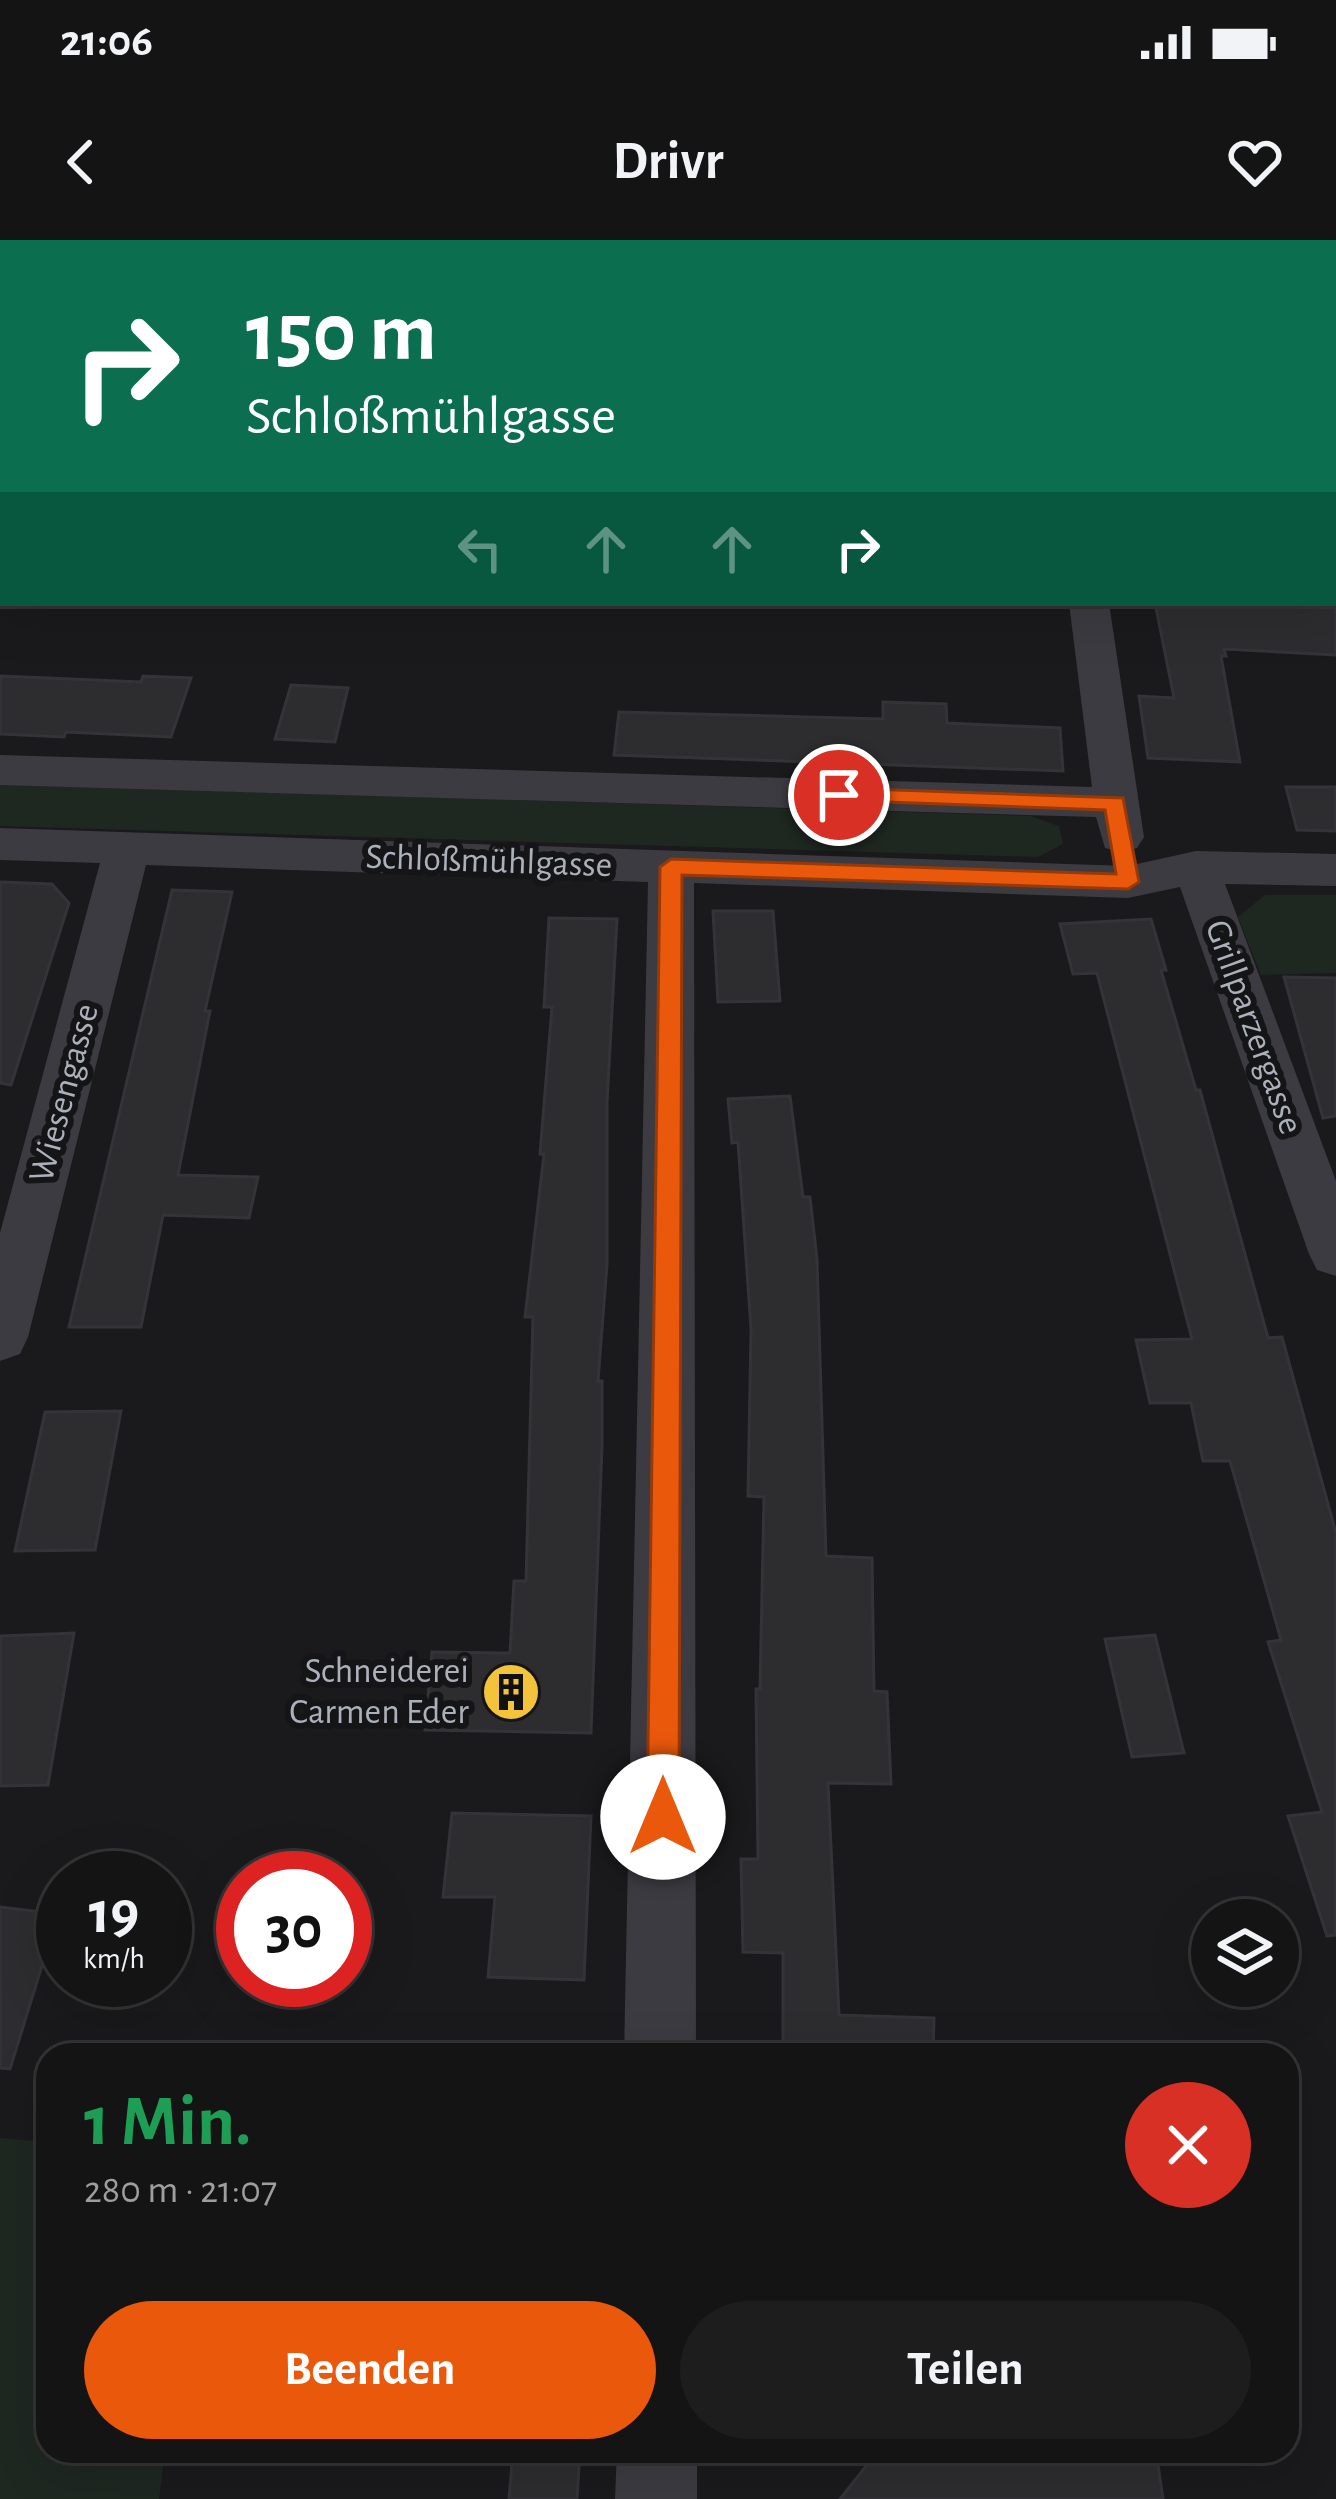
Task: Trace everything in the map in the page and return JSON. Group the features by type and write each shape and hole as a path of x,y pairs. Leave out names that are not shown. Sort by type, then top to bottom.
{"street":[{"path":"1089,606 1128,882"},
{"path":"0,770 1115,803"},
{"name":"Schloßmühlgasse","path":"0,844 1128,882 1196,867 1336,870"},
{"name":"Wiesengasse","path":"0,1337 127,849"},
{"path":"661,2043 671,867"},
{"name":"Grillparzergasse","path":"1196,867 1336,1254"},
{"path":"656,2499 657,2463"}],"shaded area":[{"path":"0,784 1031,816 1059,826 1063,844 1038,857 0,826"},
{"path":"1265,895 1336,895 1336,973 1261,975 1238,917"},
{"path":"0,2138 36,2141 36,2463 164,2463 159,2499 0,2499"}],"building":[{"path":"1156,606 1336,606 1336,655 1224,649 1226,656 1221,656 1240,762 1148,758 1139,696 1174,698"},
{"path":"0,676 141,682 143,676 191,678 171,737 66,732 64,737 0,734"},
{"path":"291,685 348,688 335,742 275,739"},
{"path":"883,702 946,704 947,723 1060,728 1063,771 614,755 619,712 883,719"},
{"path":"1286,787 1336,787 1336,831 1297,830"},
{"path":"0,882 52,884 69,903 11,1085 0,1083"},
{"path":"172,890 232,892 205,1011 210,1011 178,1175 258,1177 249,1218 163,1215 141,1327 69,1327"},
{"path":"713,911 773,911 780,1001 718,1002"},
{"path":"549,918 617,919 607,1103 607,1264 598,1381 602,1381 602,1446 591,1733 425,1730 432,1652 510,1653 514,1581 526,1581 533,1317 525,1317 544,1154 540,1154 552,1007 544,1007"},
{"path":"1151,919 1166,970 1161,970 1196,1090 1200,1090 1268,1338 1282,1337 1336,1533 1336,1935 1327,1936 1288,1816 1322,1812 1268,1642 1281,1640 1230,1461 1203,1461 1191,1403 1150,1403 1136,1340 1192,1339 1097,973 1073,974 1060,924"},
{"path":"1284,977 1336,978 1336,1116 1323,1118"},
{"path":"790,1096 803,1197 810,1197 817,1259 826,1556 872,1558 874,1691 887,1692 891,1784 828,1783 839,2015 934,2018 933,2043 783,2043 783,1953 743,1952 741,1859 758,1859 756,1689 760,1689 764,1497 748,1496 751,1329 738,1142 732,1143 728,1099"},
{"path":"121,1411 95,1550 15,1551 45,1412"},
{"path":"74,1633 48,1785 0,1786 0,1636"},
{"path":"1155,1635 1184,1753 1132,1757 1105,1639"},
{"path":"452,1813 591,1816 584,1980 488,1977 495,1897 443,1897"},
{"path":"0,1907 36,1911 36,1985 10,2069 0,2068"},
{"path":"512,2463 579,2463 577,2499 509,2499"},
{"path":"868,2463 1158,2463 1163,2499 840,2499"}],"place":[{"name":"Schneiderei Carmen Eder","path":"511,1692"}],"route":[{"path":"663,1817 671,867 1128,882 1115,803 839,795"}]}
